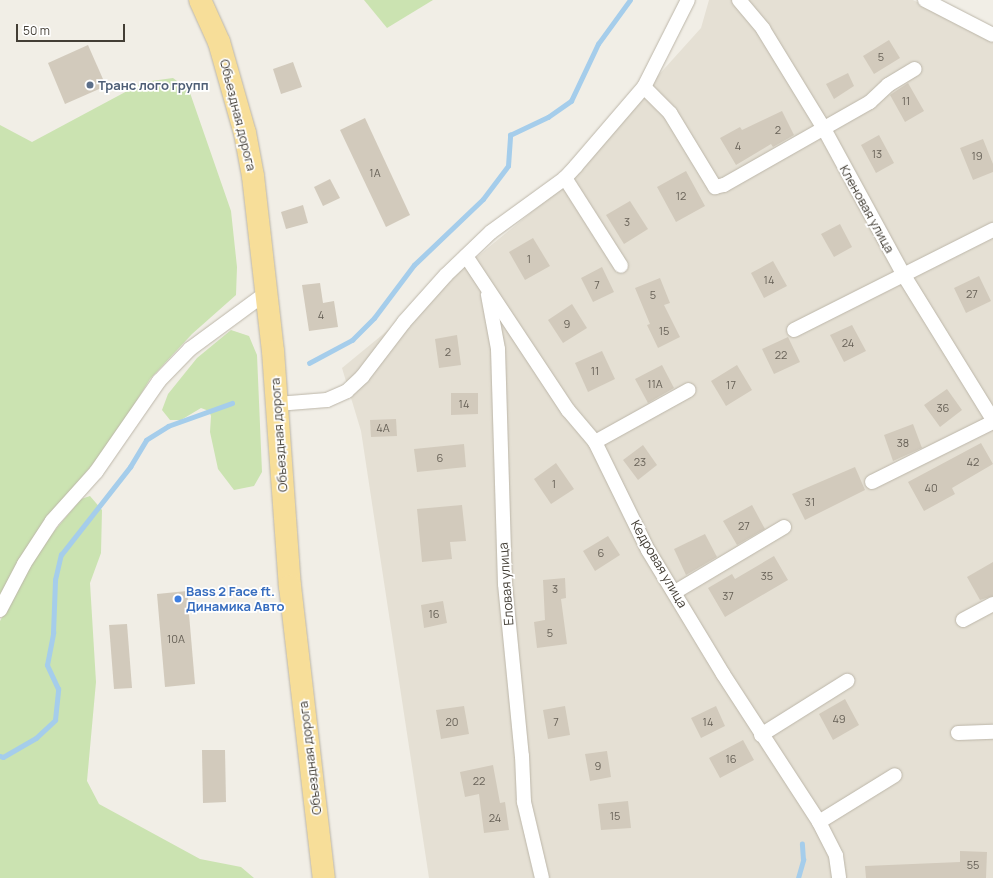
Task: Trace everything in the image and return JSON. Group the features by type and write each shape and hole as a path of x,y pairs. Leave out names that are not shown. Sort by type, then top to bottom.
{"main road":[{"name":"Объездная дорога","path":"200,0 219,42 245,133 253,176 277,404 290,586 324,878"}],"street":[{"path":"277,404 327,400 347,391 362,377 418,305 466,256 491,232 565,178 644,87 688,0"},
{"name":"Кленовая улица","path":"739,0 763,29 823,128 903,274 993,421"},
{"path":"925,0 993,35"},
{"path":"644,87 670,113 710,183 715,187 724,185 870,102 888,84 915,68"},
{"path":"565,178 621,266"},
{"path":"794,330 993,230"},
{"name":"Кедровая улица","path":"466,256 568,410 595,442 648,550 762,735 818,822 836,856 839,878"},
{"name":"Еловая улица","path":"487,289 498,349 505,584 522,756 524,802 542,878"},
{"path":"0,610 24,564 52,521 96,472 159,381 190,349 266,294"},
{"path":"595,442 690,390"},
{"path":"872,482 993,421"},
{"path":"674,592 784,528"},
{"path":"963,620 993,604"},
{"path":"762,735 847,681"},
{"path":"958,733 993,732"},
{"path":"818,822 895,776"}],"shaded area":[{"path":"709,0 913,0 993,41 993,878 429,878 361,431 342,368 545,201 701,28"}],"green space":[{"path":"364,0 433,0 387,28"},
{"path":"173,78 189,90 231,211 237,267 236,295 192,334 150,379 111,443 47,518 0,600 0,125 32,142 144,82"},
{"path":"231,330 249,336 257,355 262,472 254,486 234,490 218,469 210,432 211,416 209,411 201,408 181,420 170,420 162,410 168,394 197,358"},
{"path":"90,496 102,510 101,553 90,583 96,682 87,781 99,804 200,859 241,867 254,878 0,878 0,621 23,576 51,535 81,499"}],"building":[{"path":"889,40 900,58 874,74 863,56"},
{"path":"88,45 106,86 65,104 48,63"},
{"path":"293,62 302,87 281,94 273,69"},
{"path":"848,73 854,86 834,99 826,84"},
{"path":"908,83 924,111 905,122 890,95"},
{"path":"782,111 794,135 773,147 771,144 736,165 720,138 740,127 742,130"},
{"path":"365,118 410,215 386,227 340,130"},
{"path":"879,135 894,163 876,173 861,145"},
{"path":"983,139 993,164 993,172 973,180 960,148"},
{"path":"686,171 705,206 676,222 657,187"},
{"path":"330,179 340,198 323,206 314,187"},
{"path":"630,201 648,229 624,244 606,215"},
{"path":"303,205 308,223 286,229 281,212"},
{"path":"840,224 852,247 834,257 821,234"},
{"path":"533,238 550,266 525,280 509,252"},
{"path":"773,261 787,286 764,298 751,273"},
{"path":"602,267 614,292 593,302 581,278"},
{"path":"979,276 991,301 966,313 954,288"},
{"path":"660,278 670,303 664,305 680,337 658,348 647,325 650,324 635,288"},
{"path":"320,283 323,303 334,301 338,327 309,331 302,285"},
{"path":"572,304 587,328 563,343 548,320"},
{"path":"852,325 866,351 844,362 830,335"},
{"path":"457,335 461,365 439,368 435,339"},
{"path":"788,337 800,362 774,374 762,349"},
{"path":"602,351 615,379 588,392 575,363"},
{"path":"662,365 674,388 648,403 635,379"},
{"path":"737,365 752,390 726,406 711,381"},
{"path":"947,389 962,410 940,427 924,405"},
{"path":"451,393 478,393 478,414 451,415"},
{"path":"396,419 397,436 371,437 370,420"},
{"path":"913,424 922,448 893,461 884,435"},
{"path":"981,443 993,464 952,488 955,494 924,511 908,482"},
{"path":"464,444 466,467 417,472 414,449"},
{"path":"643,445 657,465 638,480 623,460"},
{"path":"556,463 574,489 551,504 534,479"},
{"path":"855,467 865,490 805,520 792,494"},
{"path":"462,505 466,541 450,542 452,559 422,562 417,509"},
{"path":"752,505 765,529 737,545 723,521"},
{"path":"705,534 717,557 686,575 674,549"},
{"path":"608,536 620,555 595,571 583,551"},
{"path":"774,556 788,580 725,617 708,588 732,574 735,579"},
{"path":"993,562 993,596 980,600 967,577"},
{"path":"565,578 566,598 561,599 567,644 537,648 534,622 545,620 543,580"},
{"path":"187,591 195,684 165,687 157,594"},
{"path":"443,601 447,623 424,628 421,605"},
{"path":"127,624 132,688 114,689 109,625"},
{"path":"845,699 859,725 833,740 819,714"},
{"path":"464,706 469,734 441,739 436,710"},
{"path":"565,706 570,735 548,739 543,710"},
{"path":"716,706 725,726 701,738 691,718"},
{"path":"743,740 754,760 720,778 709,758"},
{"path":"202,750 225,750 226,802 203,803"},
{"path":"607,751 611,777 590,781 585,754"},
{"path":"493,765 500,803 505,802 509,830 484,833 479,794 465,797 460,772"},
{"path":"628,801 631,828 601,830 598,804"},
{"path":"960,851 987,852 986,878 866,878 865,866 960,862"}],"waterway":[{"path":"309,363 352,340 374,318 414,265 483,199 508,166 510,135 548,117 571,101 598,44 630,0"},
{"path":"0,756 3,757 36,738 55,720 58,689 47,665 53,633 55,580 61,555 130,467 146,440 168,426 232,403"},
{"path":"798,878 803,860 802,844"}],"place":[{"name":"Транс лого групп","path":"90,85"},
{"name":"Bass 2 Face ft. Динамика Авто","path":"178,599"}]}
